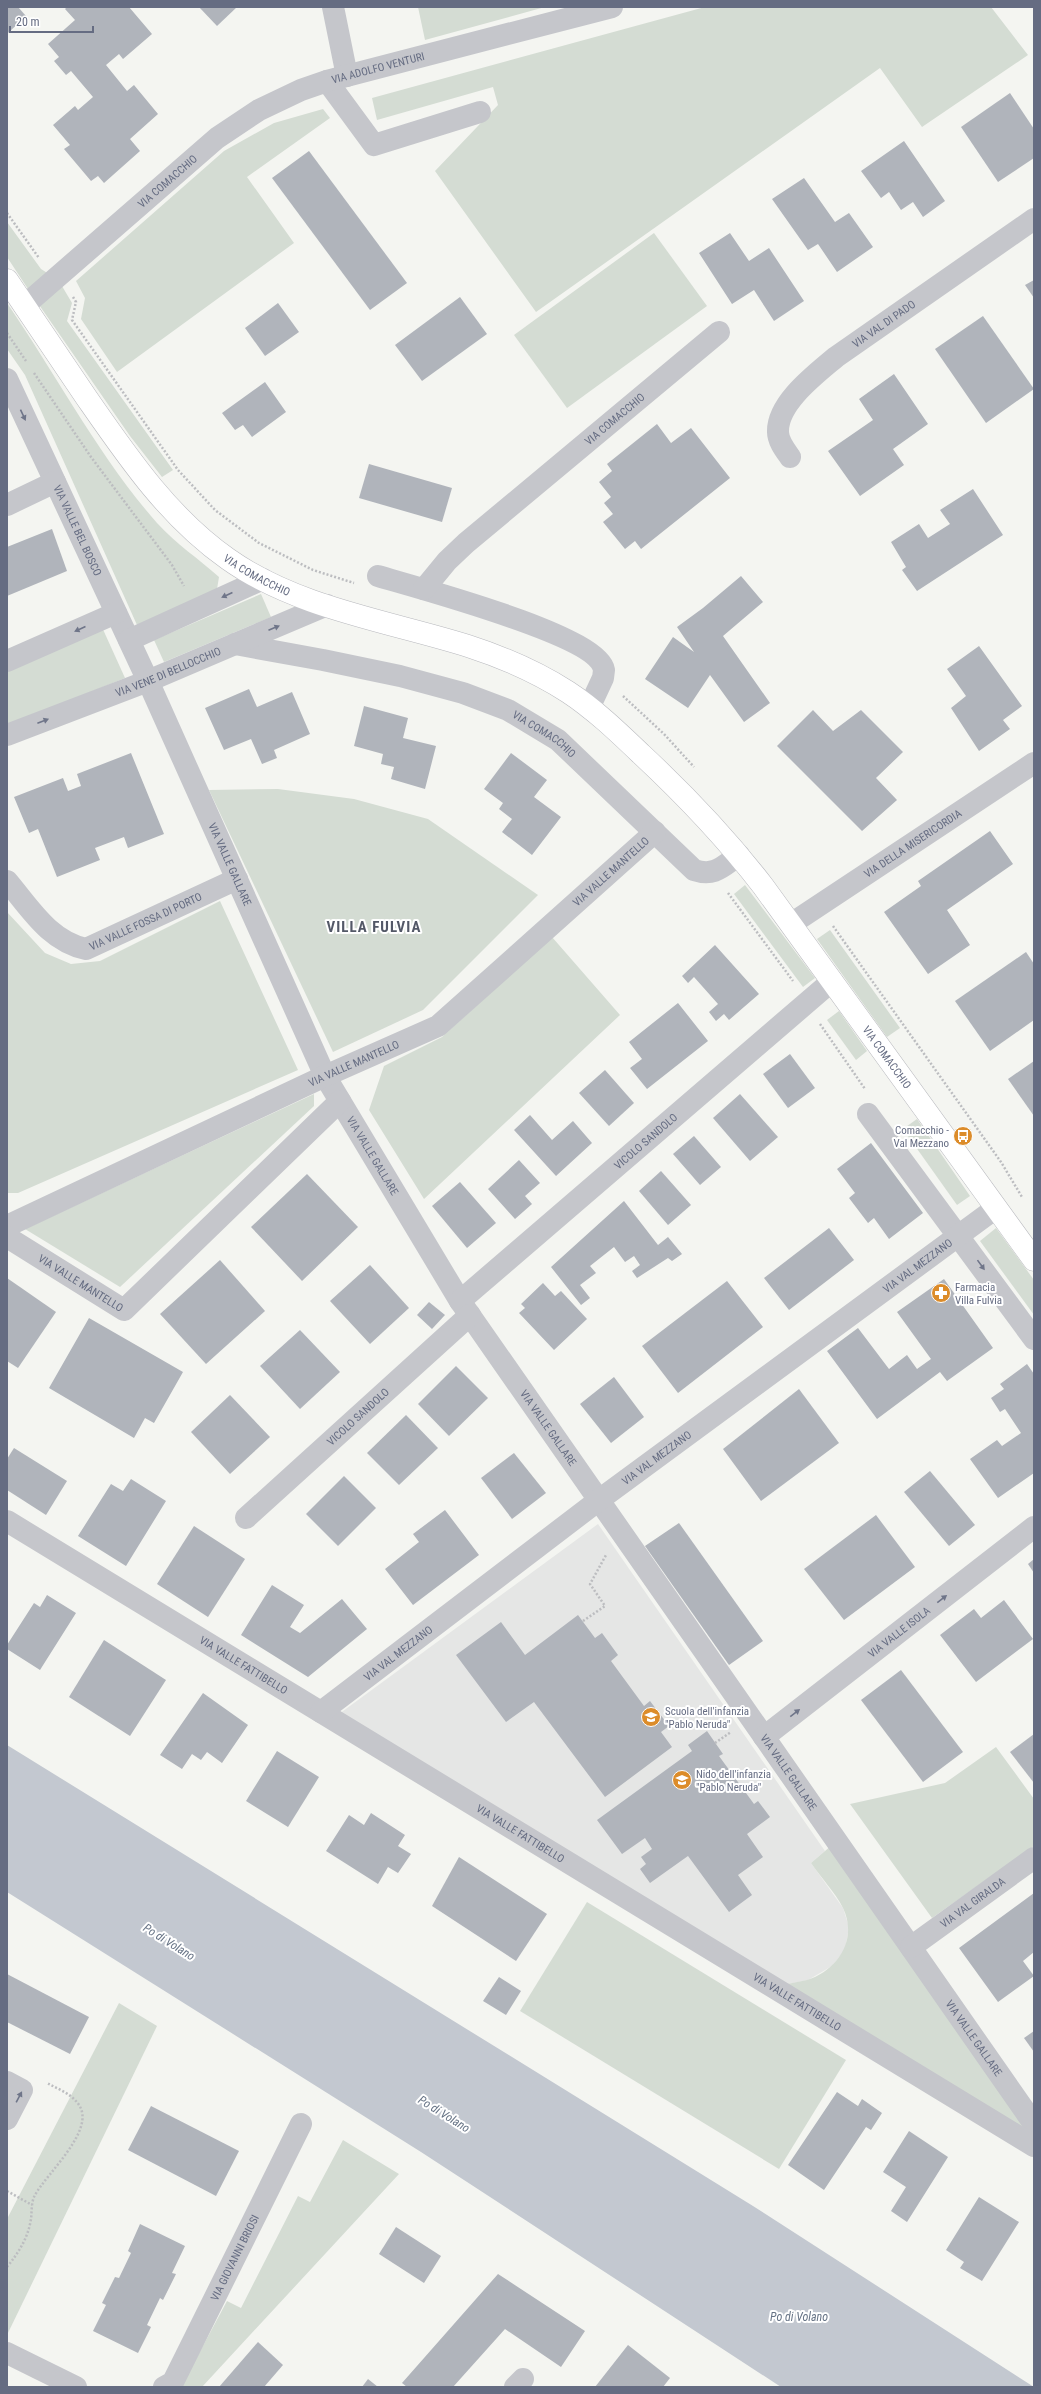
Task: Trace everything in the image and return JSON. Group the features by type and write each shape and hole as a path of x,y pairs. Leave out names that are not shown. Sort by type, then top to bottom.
{"main road":[{"name":"VIA COMACCHIO","path":"7,280 119,446 156,493 206,542 230,560 263,579 327,605 495,656 544,678 589,708 668,780 739,855 791,924 1034,1260"}],"street":[{"name":"VIA ADOLFO VENTURI","path":"480,112 374,145 337,79 612,7"},
{"path":"331,8 337,79"},
{"name":"VIA COMACCHIO","path":"24,306 217,138 259,110 301,90 337,79"},
{"name":"VIA VAL DI PADO","path":"790,457 778,433 779,424 793,398 814,376 836,357 1034,219"},
{"name":"VIA COMACCHIO","path":"424,589 447,560 466,543 719,332"},
{"name":"VIA VALLE BEL BOSCO","path":"7,380 148,681"},
{"path":"7,504 55,482"},
{"path":"378,576 520,620 549,632 596,656 603,666 603,678 589,708"},
{"path":"129,640 263,579"},
{"name":"VIA VENE DI BELLOCCHIO","path":"7,735 148,681 327,605"},
{"path":"7,661 116,613"},
{"name":"VIA COMACCHIO","path":"235,644 400,676 462,693 508,710 558,740 694,870 706,874 713,872"},
{"name":"VIA VALLE GALLARE","path":"148,681 325,1076 465,1308 1034,2124"},
{"name":"VIA DELLA MISERICORDIA","path":"791,924 1034,763"},
{"name":"VIA VALLE MANTELLO","path":"7,1226 325,1076 438,1026 655,832"},
{"path":"713,872 739,855"},
{"name":"VIA VALLE FOSSA DI PORTO","path":"7,881 55,937 72,946 86,949 237,879"},
{"name":"VICOLO SANDOLO","path":"246,1518 465,1308 832,981"},
{"name":"VIA VALLE MANTELLO","path":"7,1237 124,1310 340,1101"},
{"path":"868,1104 958,1234 1034,1339"},
{"name":"VIA VAL MEZZANO","path":"321,1712 599,1500 958,1234 996,1208"},
{"name":"VIA VALLE FATTIBELLO","path":"7,1521 1034,2146"},
{"name":"VIA VALLE ISOLA","path":"764,1737 1034,1527"},
{"name":"VIA VAL GIRALDA","path":"911,1947 1034,1858"},
{"path":"7,2119 15,2086"},
{"name":"VIA GIOVANNI BRIOSI","path":"164,2387 174,2382 301,2124"},
{"path":"7,2353 76,2387"}],"path":[{"path":"7,333 29,366"},
{"path":"34,372 91,458 172,565 198,609"},
{"path":"713,872 808,1001 829,1040 868,1104"},
{"path":"583,1622 606,1606 590,1584 612,1544 624,1536"},
{"path":"7,2267 23,2245 28,2233 32,2205 39,2189 82,2130 83,2113 73,2098 31,2074 15,2086"},
{"path":"7,2192 32,2205"}],"shaded area":[{"path":"418,7 545,7 425,40"},
{"path":"705,7 991,7 1028,55 922,127 880,68 536,312 435,171 498,105 493,87 377,120 372,98"},
{"path":"323,109 330,118 247,177 294,243 117,372 81,319 85,298 76,281 224,151 274,123"},
{"path":"7,222 41,269 52,276 30,292 7,257"},
{"path":"654,233 707,306 567,408 514,335"},
{"path":"59,281 72,303 67,321 173,470 162,477 130,436 35,299"},
{"path":"7,303 97,444 116,471 157,523 180,545 219,577 217,589 137,625 25,375 7,349"},
{"path":"261,594 271,617 164,662 154,640"},
{"path":"101,625 125,678 7,726 7,670"},
{"path":"278,789 354,799 428,819 538,895 423,1010 333,1052 209,790"},
{"path":"745,885 815,978 803,987 734,894"},
{"path":"220,901 298,1070 18,1193 7,1193 7,912 45,953 71,964 100,961"},
{"path":"830,930 900,1028 887,1037 817,939"},
{"path":"552,937 620,1015 424,1199 369,1110 384,1066 442,1037"},
{"path":"839,1011 867,1051 856,1060 827,1020"},
{"path":"314,1094 314,1106 120,1287 25,1229"},
{"path":"917,1119 970,1196 957,1205 903,1129"},
{"path":"996,1228 1034,1280 1034,1315 980,1241"},
{"path":"598,1524 825,1851 811,1863 843,1908 849,1927 845,1950 832,1966 808,1980 783,1985 339,1714"},
{"path":"996,1747 1034,1799 1034,1846 932,1918 850,1804 945,1783"},
{"path":"832,1845 1034,2137 783,1985 807,1980 828,1969 842,1952 846,1942 848,1931 847,1920 843,1908 836,1896 811,1863"},
{"path":"587,1902 846,2060 779,2169 520,2011"},
{"path":"119,2003 157,2026 7,2335 7,2219"},
{"path":"343,2140 399,2174 202,2387 181,2387 227,2301 241,2308 298,2196 310,2202"}],"water":[{"name":"Po di Volano","path":"7,1745 753,2206 1034,2387 781,2387 421,2152 7,1892"}],"building":[{"path":"7,7 18,7 26,16 8,33"},
{"path":"67,7 129,7 152,34 123,59 119,54 106,65 127,91 134,85 158,114 130,139 140,151 104,183 98,176 91,181 64,149 70,145 53,125 75,106 78,110 93,97 71,71 66,75 54,61 59,57 48,44 75,20 65,9"},
{"path":"199,7 237,7 217,26"},
{"path":"1010,93 1034,129 1034,158 998,182 961,127"},
{"path":"904,141 945,201 923,217 913,202 901,210 889,192 881,198 861,171"},
{"path":"309,151 407,283 370,310 272,178"},
{"path":"804,178 835,222 849,213 873,247 837,272 818,244 808,250 772,199"},
{"path":"730,233 749,261 769,248 804,301 774,321 754,290 732,304 699,253"},
{"path":"1034,280 1034,298 1025,285"},
{"path":"460,297 487,334 422,381 395,345"},
{"path":"278,303 299,332 265,356 245,328"},
{"path":"983,316 1034,389 986,423 935,349"},
{"path":"894,374 928,424 893,449 904,465 860,496 828,451 873,420 859,399"},
{"path":"265,382 286,412 252,437 243,425 235,430 222,413"},
{"path":"657,424 671,443 691,428 730,478 641,549 635,541 625,549 603,522 613,514 604,503 611,497 599,482 612,471 607,464"},
{"path":"369,464 452,488 442,522 359,498"},
{"path":"973,489 1003,535 917,591 902,570 906,567 891,542 919,524 928,538 950,524 940,510"},
{"path":"52,529 67,571 7,596 7,547"},
{"path":"741,576 763,602 723,636 770,703 744,722 710,675 688,708 645,679 673,637 694,652 677,627 703,608"},
{"path":"979,646 1022,706 1003,720 1010,729 979,751 951,708 966,696 947,669"},
{"path":"249,689 257,707 292,692 310,734 274,750 277,758 262,764 251,739 224,750 205,708"},
{"path":"364,706 408,718 403,738 436,746 425,789 391,779 394,767 381,764 383,754 354,746"},
{"path":"813,710 833,731 861,710 903,752 876,778 897,800 862,831 777,746"},
{"path":"131,753 164,834 128,848 124,837 95,848 100,860 57,877 38,829 29,833 14,797 63,778 68,791 81,786 77,774"},
{"path":"511,753 547,780 534,797 561,817 532,855 502,832 512,819 499,809 503,803 484,789"},
{"path":"990,831 1013,864 947,910 970,945 928,974 884,912 921,886 918,881"},
{"path":"715,945 759,994 729,1020 724,1014 716,1021 709,1012 718,1004 694,977 688,983 682,976"},
{"path":"1026,952 1034,964 1034,1020 990,1051 955,1001"},
{"path":"678,1003 708,1041 647,1089 630,1068 642,1059 629,1042"},
{"path":"790,1054 815,1088 788,1108 763,1074"},
{"path":"1034,1061 1034,1116 1008,1079"},
{"path":"605,1070 634,1103 609,1126 579,1093"},
{"path":"740,1094 778,1137 750,1161 713,1118"},
{"path":"530,1115 552,1140 573,1121 592,1143 556,1176 514,1130"},
{"path":"694,1136 721,1167 700,1185 673,1154"},
{"path":"871,1143 923,1213 889,1239 874,1218 868,1223 849,1198 855,1193 837,1169"},
{"path":"519,1160 540,1183 525,1196 532,1204 515,1219 488,1189"},
{"path":"661,1171 691,1205 668,1225 639,1191"},
{"path":"307,1174 358,1227 302,1281 251,1227"},
{"path":"460,1182 496,1223 467,1248 432,1206"},
{"path":"624,1201 658,1245 668,1237 682,1254 672,1261 668,1258 637,1278 632,1271 640,1265 634,1256 625,1262 614,1247 590,1266 596,1273 580,1285 590,1298 581,1305 551,1267"},
{"path":"829,1228 854,1260 789,1310 764,1278"},
{"path":"220,1260 265,1311 206,1364 160,1314"},
{"path":"370,1265 409,1308 370,1344 330,1301"},
{"path":"7,1278 56,1312 18,1368 7,1361"},
{"path":"944,1279 993,1348 947,1381 940,1372 877,1419 827,1351 858,1328 889,1369 907,1355 917,1369 931,1359 897,1312"},
{"path":"727,1281 763,1327 678,1393 642,1346"},
{"path":"543,1283 555,1296 561,1291 587,1319 554,1350 519,1313 525,1308 521,1304"},
{"path":"429,1302 445,1315 432,1329 417,1315"},
{"path":"89,1318 183,1372 154,1423 145,1418 134,1438 49,1388"},
{"path":"300,1330 340,1372 300,1409 260,1366"},
{"path":"1027,1364 1034,1374 1034,1473 998,1498 970,1459 997,1440 1002,1446 1021,1433 1005,1409 1000,1412 991,1398 1004,1389 1000,1384"},
{"path":"456,1366 488,1398 449,1436 418,1404"},
{"path":"614,1377 644,1417 611,1443 580,1404"},
{"path":"799,1389 839,1443 761,1501 723,1449"},
{"path":"230,1395 270,1437 230,1474 191,1432"},
{"path":"406,1415 438,1448 399,1485 367,1453"},
{"path":"14,1448 67,1481 46,1515 7,1490 7,1459"},
{"path":"514,1453 546,1493 512,1519 481,1478"},
{"path":"930,1471 975,1525 949,1546 904,1492"},
{"path":"344,1476 376,1508 338,1546 306,1514"},
{"path":"131,1479 166,1501 126,1566 78,1536 111,1484 123,1491"},
{"path":"445,1510 479,1555 413,1605 385,1569 419,1542 413,1534"},
{"path":"876,1515 915,1567 844,1620 804,1569"},
{"path":"679,1523 763,1641 729,1665 645,1546"},
{"path":"194,1526 245,1559 208,1617 157,1584"},
{"path":"1034,1559 1034,1573 1028,1564"},
{"path":"272,1585 304,1605 290,1627 300,1633 342,1599 367,1629 308,1677 241,1635"},
{"path":"47,1595 76,1613 40,1670 7,1649 7,1645 34,1603 40,1607"},
{"path":"1004,1600 1033,1639 976,1682 940,1635 974,1609 981,1618"},
{"path":"578,1615 595,1638 602,1633 618,1655 611,1661 644,1706 650,1701 669,1726 661,1732 672,1747 605,1797 534,1702 506,1722 456,1655 501,1622 525,1655"},
{"path":"104,1640 166,1680 130,1736 69,1697"},
{"path":"901,1670 963,1752 923,1782 861,1700"},
{"path":"203,1693 248,1725 222,1763 207,1752 201,1760 192,1754 182,1769 160,1755"},
{"path":"707,1731 723,1754 719,1756 754,1804 758,1801 770,1817 747,1834 763,1857 738,1875 752,1895 729,1912 688,1856 650,1883 640,1869 646,1864 641,1857 652,1849 645,1838 622,1854 597,1820 692,1751 688,1745"},
{"path":"1034,1734 1034,1783 1010,1752"},
{"path":"277,1751 319,1777 288,1827 246,1801"},
{"path":"371,1813 405,1835 398,1846 411,1854 398,1873 388,1867 378,1884 326,1851 349,1815 364,1825"},
{"path":"459,1857 547,1914 516,1961 432,1906"},
{"path":"1034,1893 1034,1952 1023,1961 1034,1976 998,2002 959,1948"},
{"path":"7,1974 89,2017 70,2054 7,2022"},
{"path":"499,1977 521,1991 506,2015 483,2001"},
{"path":"1034,2031 1034,2052 1024,2038"},
{"path":"837,2092 858,2106 862,2099 882,2113 871,2130 866,2127 824,2190 788,2165"},
{"path":"151,2106 239,2151 216,2196 128,2150"},
{"path":"909,2131 948,2157 907,2222 891,2211 906,2187 883,2172"},
{"path":"979,2197 1019,2222 982,2281 960,2268 964,2262 946,2250"},
{"path":"140,2224 185,2246 172,2273 176,2274 163,2300 160,2298 147,2325 151,2327 138,2353 93,2331 106,2305 102,2303 115,2277 119,2278 131,2253 128,2251"},
{"path":"396,2227 441,2256 424,2283 379,2254"},
{"path":"498,2274 585,2331 561,2367 505,2329 453,2387 407,2387 402,2383"},
{"path":"258,2342 283,2365 264,2387 219,2387"},
{"path":"628,2345 670,2378 663,2387 595,2387"},
{"path":"368,2379 378,2387 362,2387"}],"place":[{"name":"Comacchio - Val Mezzano","path":"963,1136"},
{"name":"Farmacia Villa Fulvia","path":"941,1293"},
{"name":"Scuola dell'infanzia \"Pablo Neruda\"","path":"651,1717"},
{"name":"Nido dell'infanzia \"Pablo Neruda\"","path":"682,1780"}],"district":[{"name":"VILLA FULVIA","path":"374,927"}]}
